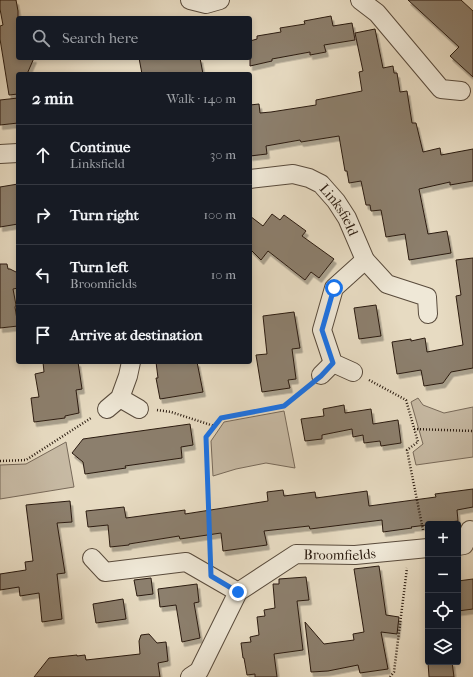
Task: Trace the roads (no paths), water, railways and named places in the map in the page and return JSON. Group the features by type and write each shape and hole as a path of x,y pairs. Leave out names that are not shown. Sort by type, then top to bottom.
{"street":[{"path":"190,0 206,4 220,0"},
{"path":"360,0 377,13 441,89 461,91"},
{"path":"0,154 16,153"},
{"name":"Linksfield","path":"252,179 293,174 309,178 321,184 336,201 347,218 365,260 387,284 429,299"},
{"path":"353,372 333,363 322,330 334,288 365,260"},
{"path":"321,376 333,363"},
{"path":"131,364 128,376 113,403 139,409"},
{"path":"461,546 464,545 470,530"},
{"name":"Broomfields","path":"199,675 238,592 296,554 355,555 425,548"},
{"path":"92,558 105,572 186,562 238,592"}]}
